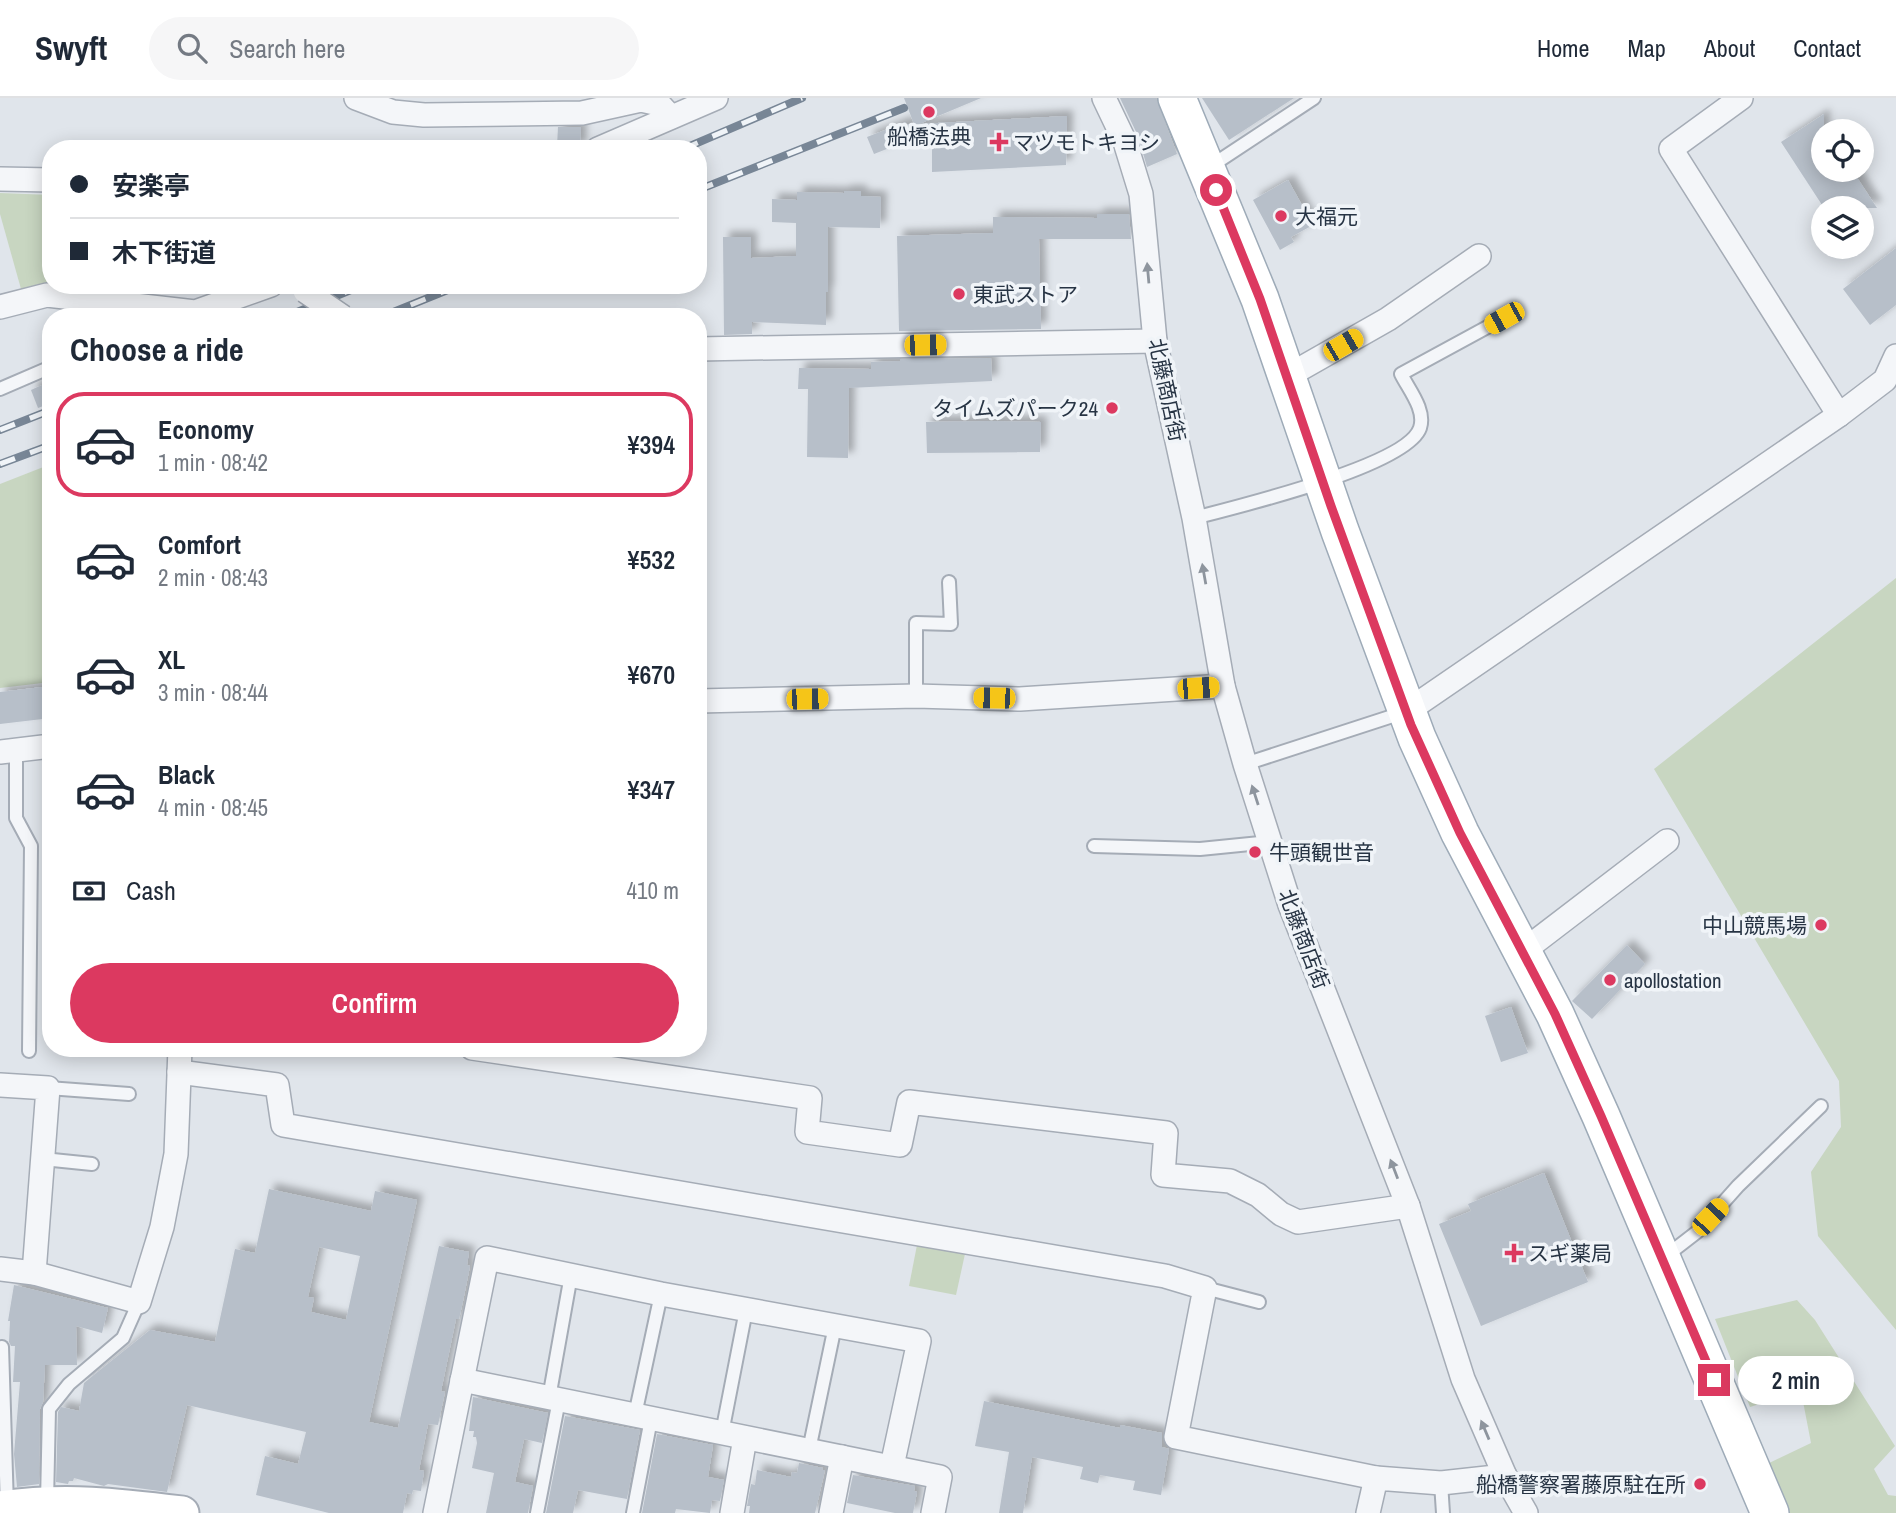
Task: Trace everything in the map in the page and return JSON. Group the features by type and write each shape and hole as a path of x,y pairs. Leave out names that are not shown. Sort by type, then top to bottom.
{"main road":[{"path":"1177,98 1260,299 1322,482 1406,712 1460,833 1590,1091 1770,1513"}],"street":[{"path":"356,98 393,112 424,115 582,113 641,100 659,104 671,117"},
{"path":"619,140 716,98"},
{"name":"北藤商店街","path":"1104,98 1125,142 1141,194 1155,341 1195,518 1223,686 1245,764 1290,905 1408,1206 1463,1379 1505,1476 1526,1513"},
{"path":"1741,98 1671,149 1839,415"},
{"path":"0,179 42,180"},
{"path":"1286,377 1388,319 1479,256"},
{"path":"0,307 47,295 84,294"},
{"path":"124,294 179,308"},
{"path":"206,308 246,294"},
{"path":"310,294 330,308"},
{"path":"707,349 1155,341"},
{"path":"1406,712 1839,415 1885,380 1896,356"},
{"path":"707,701 916,696 1020,699 1223,686"},
{"path":"8,751 42,747"},
{"path":"1522,952 1667,841"},
{"path":"0,1269 34,1273 138,1302 162,1227 176,1154 180,1057"},
{"path":"533,1057 810,1098 807,1132 900,1145 909,1101 1166,1133 1163,1175 1230,1181 1258,1195 1281,1214 1298,1222 1408,1206"},
{"path":"179,1072 277,1085 283,1125 1165,1276 1205,1288 1176,1437 1376,1478 1441,1483 1505,1476"},
{"path":"0,1085 48,1088 34,1273"},
{"path":"435,1513 487,1258 661,1294 919,1341 892,1466"},
{"path":"462,1380 940,1477 933,1513"},
{"path":"732,1513 745,1437"},
{"path":"831,1513 842,1457"},
{"path":"1368,1513 1376,1478"},
{"path":"3,1507 47,1502 182,1513"}],"lane":[{"path":"1208,168 1314,98"},
{"path":"1195,518 1322,482 1400,449 1415,438 1421,426 1422,414 1401,374 1504,318"},
{"path":"0,389 42,371"},
{"path":"916,696 916,623 951,624 949,582"},
{"path":"1245,764 1406,712"},
{"path":"8,751 16,818 31,846 29,1051"},
{"path":"1094,846 1200,849 1270,842"},
{"path":"48,1088 130,1094"},
{"path":"1663,1259 1697,1232 1738,1186 1821,1106"},
{"path":"43,1159 92,1164"},
{"path":"537,1513 572,1275"},
{"path":"1205,1288 1259,1302"},
{"path":"633,1513 643,1417 661,1294"},
{"path":"47,1502 49,1409 69,1384 123,1338 138,1302"},
{"path":"722,1433 746,1310"},
{"path":"809,1450 835,1326"},
{"path":"2,1347 3,1507"},
{"path":"1441,1483 1443,1513"}],"green space":[{"path":"0,193 42,195 42,283 21,289 0,214"},
{"path":"42,468 42,683 0,688 0,484"},
{"name":"中山競馬場","path":"1896,578 1896,1330 1818,1236 1811,1172 1841,1127 1839,1081 1654,769"},
{"path":"917,1245 965,1254 956,1295 909,1286"},
{"path":"1797,1300 1815,1320 1895,1446 1874,1469 1888,1495 1896,1496 1896,1513 1782,1513 1763,1466 1811,1443 1801,1391 1750,1407 1715,1319"}],"building":[{"path":"904,98 981,98 919,124 1067,116 1066,165 932,172 932,131 874,154 867,137 906,122 914,124"},
{"path":"1120,98 1156,98 1177,154 1147,167 1138,136"},
{"path":"1202,98 1294,98 1229,140"},
{"path":"1811,122 1811,182 1860,182 1869,196 1816,196 1781,142"},
{"path":"558,127 581,127 580,140 557,140"},
{"path":"1288,180 1313,225 1291,237 1294,242 1280,250 1253,200"},
{"path":"861,191 861,196 881,197 880,228 828,227 826,325 752,322 752,334 724,335 723,237 751,237 751,258 796,256 796,223 772,222 772,199 797,200 797,192"},
{"path":"1097,214 1129,214 1131,239 1039,239 1041,329 899,331 897,236 993,233 993,217 1097,218"},
{"path":"1896,248 1896,305 1870,325 1843,289"},
{"path":"991,358 992,381 849,388 848,458 807,457 808,389 798,389 799,368 871,369 871,362 900,359"},
{"path":"42,385 42,406 38,408 31,390"},
{"path":"926,422 1041,422 1040,452 927,453"},
{"path":"42,687 42,719 0,724 0,692"},
{"path":"1627,945 1645,964 1592,1019 1572,1001"},
{"path":"1511,1007 1528,1053 1501,1062 1485,1016"},
{"name":"スギ薬局","path":"1544,1173 1588,1282 1481,1326 1439,1224 1471,1211 1468,1204"},
{"path":"269,1189 371,1211 375,1191 417,1200 369,1422 398,1428 439,1246 469,1252 467,1265 470,1266 441,1391 445,1392 438,1425 428,1424 419,1470 424,1471 421,1491 413,1490 412,1494 407,1493 403,1513 329,1513 256,1495 265,1456 298,1464 306,1432 187,1405 167,1492 108,1484 104,1486 74,1478 68,1484 56,1482 58,1412 61,1407 79,1411 84,1383 150,1330 215,1342 235,1249 255,1253","holes":["319,1247 360,1256 346,1320 311,1312 314,1298 308,1297"]},
{"path":"14,1285 108,1308 102,1333 76,1326 77,1365 45,1365 43,1402 40,1409 39,1484 17,1487 14,1454 20,1382 13,1382 15,1346 11,1346 9,1342 8,1321"},
{"path":"473,1397 548,1413 542,1443 524,1439 515,1482 533,1486 528,1513 486,1513 494,1473 472,1468 477,1443 476,1437 473,1437 474,1431 469,1431"},
{"path":"984,1401 1120,1428 1120,1425 1162,1433 1162,1447 1169,1449 1161,1495 1133,1490 1135,1481 1100,1475 1098,1483 1080,1479 1083,1467 1032,1457 1023,1513 999,1513 1009,1452 975,1446"},
{"path":"565,1416 640,1430 627,1499 578,1490 573,1513 546,1513"},
{"path":"657,1434 713,1445 708,1477 724,1480 720,1501 712,1500 710,1513 676,1509 675,1513 642,1513"},
{"path":"799,1463 825,1470 815,1513 749,1513 750,1506 747,1506 751,1484 755,1485 757,1470 791,1477 792,1472 797,1473"},
{"path":"853,1475 915,1486 914,1491 917,1492 913,1513 895,1513 847,1503"}],"railway":[{"path":"704,140 802,98"},
{"path":"707,186 904,108"},
{"path":"307,308 341,294"},
{"path":"403,308 438,294"},
{"path":"0,430 42,414"},
{"path":"0,464 42,448"}],"place":[{"name":"船橋法典","path":"929,112"},
{"name":"マツモトキヨシ","path":"999,142"},
{"name":"大福元","path":"1281,216"},
{"name":"東武ストア","path":"959,294"},
{"name":"タイムズパーク24","path":"1112,408"},
{"name":"牛頭観世音","path":"1255,852"},
{"name":"中山競馬場","path":"1821,925"},
{"name":"apollostation","path":"1610,980"},
{"name":"スギ薬局","path":"1514,1253"},
{"name":"船橋警察署藤原駐在所","path":"1700,1484"}],"route":[{"path":"1216,190 1260,299 1331,506 1411,725 1460,833 1555,1014 1714,1380"}]}
